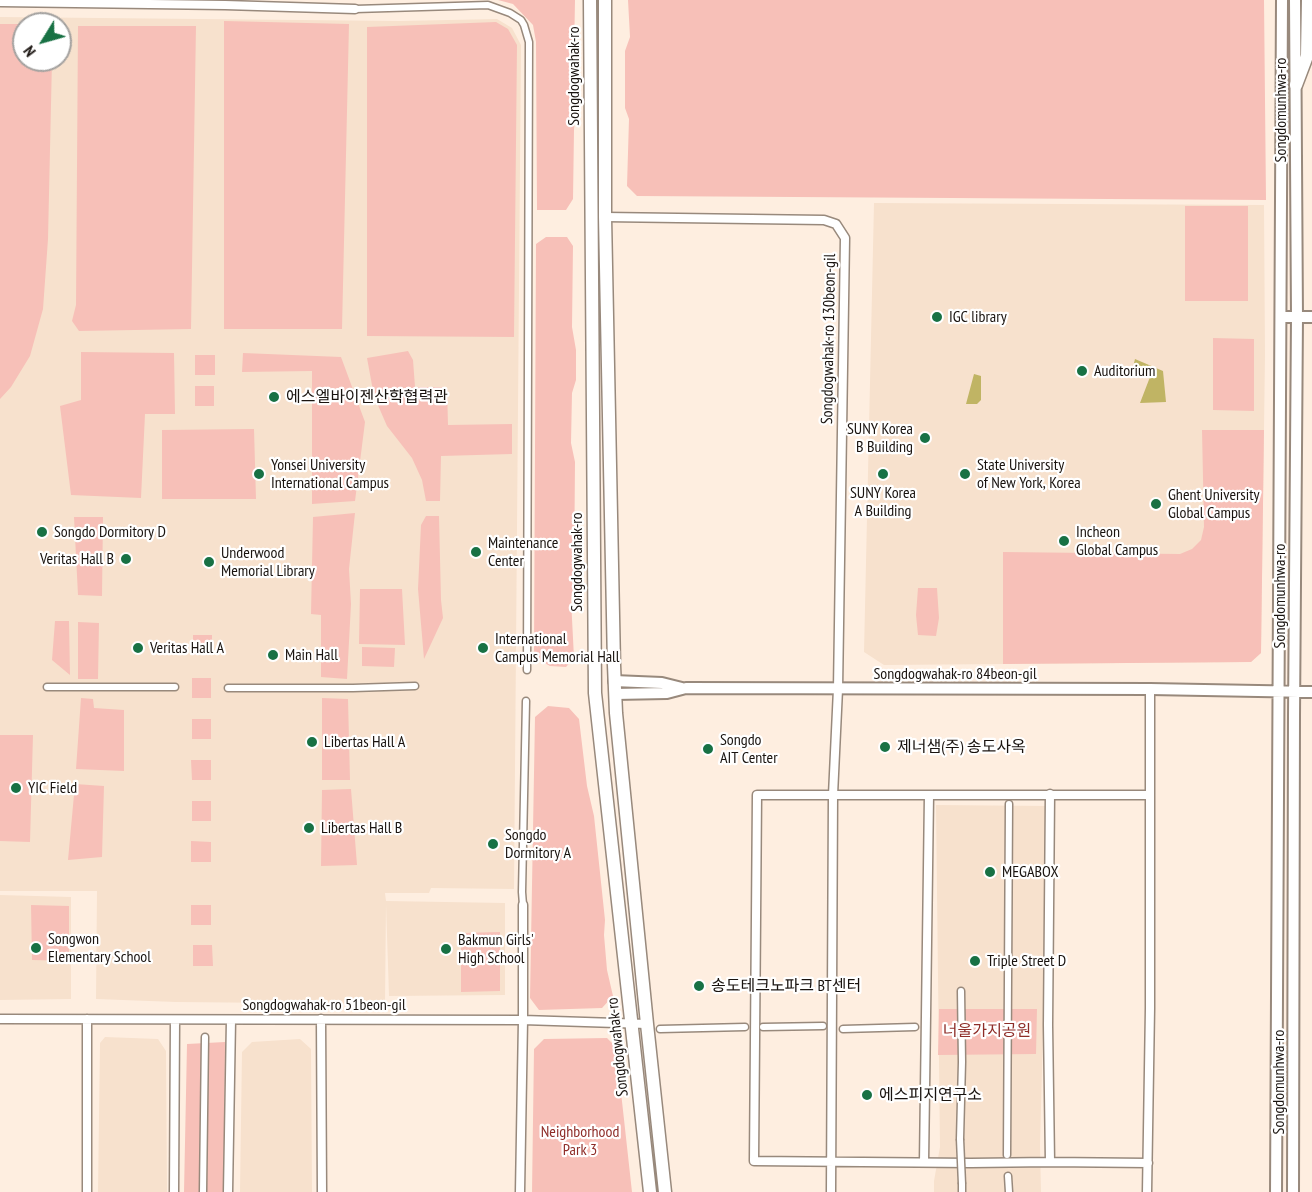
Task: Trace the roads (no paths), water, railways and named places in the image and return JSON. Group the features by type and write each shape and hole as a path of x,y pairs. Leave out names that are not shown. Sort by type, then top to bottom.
{"main road":[{"name":"Songdogwahak-ro","path":"590,0 595,693 650,1192"},
{"name":"Songdogwahak-ro","path":"605,0 605,217 614,681 665,1192"},
{"path":"1296,85 1307,56 1308,0"}],"street":[{"name":"Songdomunhwa-ro","path":"1276,1192 1282,0"},
{"name":"Songdomunhwa-ro","path":"1293,1192 1297,317 1295,0"},
{"path":"0,3 210,3 356,9 488,5 510,13 521,20 530,42 526,670"},
{"name":"Songdogwahak-ro 130beon-gil","path":"605,217 824,220 837,224 845,238 838,689 833,795 831,1192"},
{"path":"1281,317 1312,317"},
{"path":"614,681 662,683 686,688"},
{"path":"228,688 416,686"},
{"path":"47,687 175,687"},
{"name":"Songdogwahak-ro 84beon-gil","path":"615,694 667,693 686,688 1150,689 1312,692"},
{"path":"1147,1192 1150,1008 1150,689"},
{"path":"520,1192 524,1020 522,880 526,701"},
{"path":"1050,794 1048,1025 1050,1162"},
{"path":"1148,1163 754,1161 757,795 1149,795"},
{"path":"924,1162 929,795"},
{"path":"1007,1155 1009,804"},
{"path":"961,991 962,1192"},
{"name":"Songdogwahak-ro 51beon-gil","path":"0,1019 524,1020 647,1024"},
{"path":"87,1019 87,1192"},
{"path":"321,1019 322,1192"},
{"path":"174,1192 175,1020"},
{"path":"228,1192 231,1020"},
{"path":"763,1027 823,1026"},
{"path":"660,1029 745,1027"},
{"path":"843,1029 915,1027"},
{"path":"203,1192 206,1037"},
{"path":"1008,1176 1009,1192"}],"place":[{"name":"IGC library","path":"937,317"},
{"name":"Auditorium","path":"1082,371"},
{"name":"에스엘바이젠산학협력관","path":"274,397"},
{"name":"SUNY Korea B Building","path":"925,438"},
{"name":"Yonsei University International Campus","path":"259,474"},
{"name":"SUNY Korea A Building","path":"883,474"},
{"name":"State University of New York, Korea","path":"965,474"},
{"name":"Ghent University Global Campus","path":"1156,504"},
{"name":"Songdo Dormitory D","path":"42,532"},
{"name":"Incheon Global Campus","path":"1064,541"},
{"name":"Maintenance Center","path":"476,552"},
{"name":"Veritas Hall B","path":"126,559"},
{"name":"Underwood Memorial Library","path":"209,562"},
{"name":"Veritas Hall A","path":"138,648"},
{"name":"International Campus Memorial Hall","path":"483,648"},
{"name":"Main Hall","path":"273,655"},
{"name":"Libertas Hall A","path":"312,742"},
{"name":"제너샘(주) 송도사옥","path":"885,747"},
{"name":"Songdo AIT Center","path":"708,749"},
{"name":"YIC Field","path":"16,788"},
{"name":"Libertas Hall B","path":"309,828"},
{"name":"Songdo Dormitory A","path":"493,844"},
{"name":"MEGABOX","path":"990,872"},
{"name":"Songwon Elementary School","path":"36,948"},
{"name":"Bakmun Girls' High School","path":"446,949"},
{"name":"Triple Street D","path":"975,961"},
{"name":"송도테크노파크 BT센터","path":"699,986"},
{"name":"에스피지연구소","path":"867,1095"}],"park label":[{"name":"너울가지공원","path":"987,1031"},
{"name":"Neighborhood Park 3","path":"580,1141"}]}
